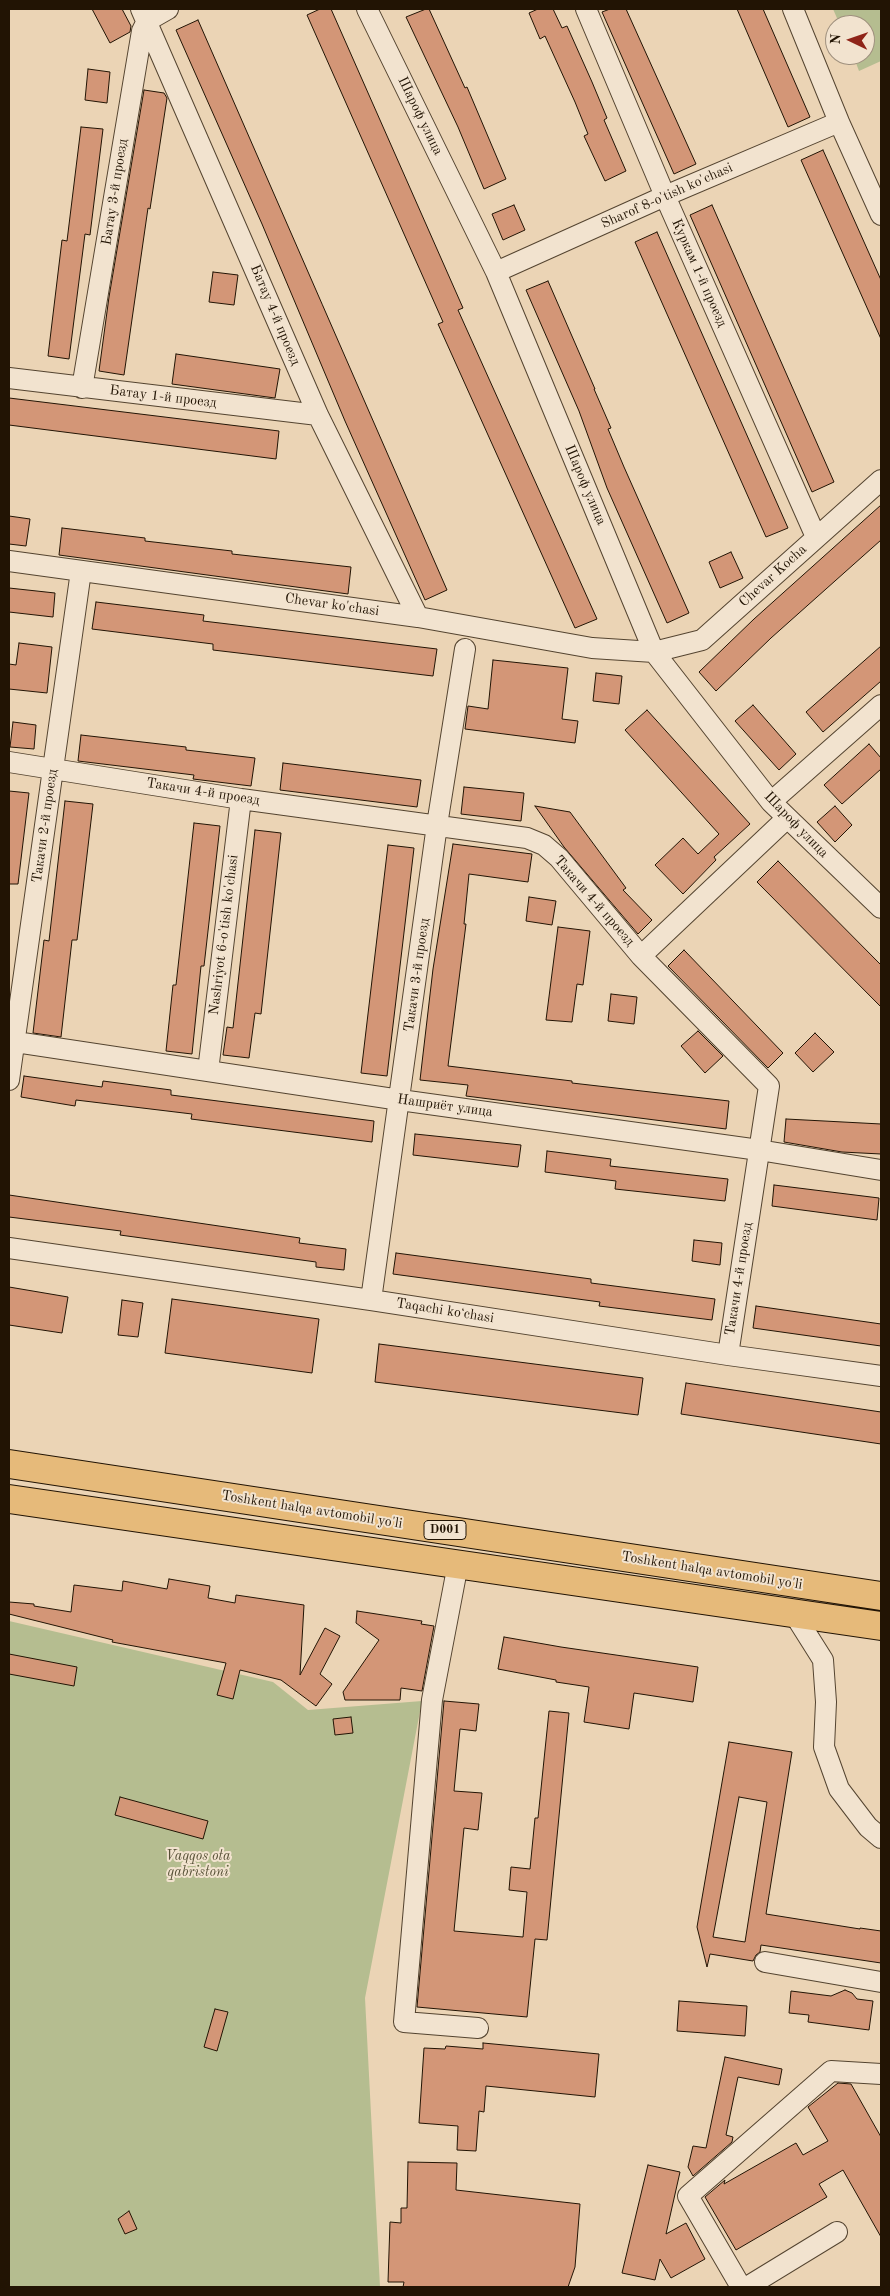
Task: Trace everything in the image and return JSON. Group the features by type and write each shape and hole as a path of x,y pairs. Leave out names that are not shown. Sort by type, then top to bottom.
{"highway":[{"name":"Toshkent halqa avtomobil yo'li","path":"9,1464 881,1596"},
{"name":"D001","path":"9,1499 881,1626"},
{"path":"698,1599 702,1569"}],"street":[{"path":"144,15 168,9"},
{"name":"Шароф улица","path":"367,9 496,272 654,652 771,802 881,908"},
{"name":"Куркам 1-й проезд","path":"586,9 665,196 816,537"},
{"path":"793,9 839,122 881,215"},
{"name":"Батау 3-й проезд","path":"82,388 144,15"},
{"name":"Батау 4-й проезд","path":"144,15 318,415 418,617"},
{"name":"Sharof 8-o'tish ko'chasi","path":"496,272 665,196 839,122"},
{"name":"Батау 1-й проезд","path":"9,378 318,415"},
{"name":"Chevar Kocha","path":"654,652 702,640 881,480"},
{"name":"Chevar ko'chasi","path":"9,560 418,617 592,648 654,652"},
{"name":"Такачи 2-й проезд","path":"9,1080 12,1042 54,767 81,571"},
{"name":"Такачи 3-й проезд","path":"371,1300 437,825 465,650"},
{"path":"771,802 881,705"},
{"name":"Такачи 4-й проезд","path":"9,762 54,767 241,799 527,838 544,846 559,858 641,956 768,1086 728,1355"},
{"name":"Nashriyot 6-o'tish ko'chasi","path":"208,1071 241,799"},
{"path":"641,956 786,818"},
{"name":"Нашриёт улица","path":"12,1042 400,1100 759,1150 881,1170"},
{"name":"Taqachi koʻchasi","path":"9,1248 881,1376"},
{"path":"458,1564 432,1700 404,2022 478,2028"},
{"path":"794,1614 823,1660 826,1702 824,1747 839,1789 868,1827 881,1838"},
{"path":"765,1962 881,1982"},
{"path":"741,2287 688,2196 831,2070 881,2074"},
{"path":"746,2287 837,2232"}],"green space":[{"path":"833,9 881,9 881,61 875,64 875,15 836,15"},
{"path":"857,65 872,65 859,71"},
{"name":"Vaqqos ota qabristoni","path":"9,1621 273,1682 308,1710 422,1701 365,1998 380,2287 9,2287"}],"building":[{"path":"92,9 122,9 131,26 130,32 110,43"},
{"path":"320,9 331,9 463,308 458,310 597,619 575,628 438,324 443,322 307,15"},
{"path":"429,9 465,88 467,87 506,179 484,189 458,127 406,17"},
{"path":"538,9 553,9 562,28 567,26 607,118 604,120 626,171 605,181 584,136 588,134 575,102 545,36 540,39 529,13"},
{"path":"610,9 626,9 696,164 674,174 602,12"},
{"path":"737,9 763,9 810,117 788,127"},
{"path":"198,20 447,590 425,600 345,421 262,224 176,30"},
{"path":"88,69 110,72 107,103 85,100"},
{"path":"144,90 164,93 167,98 150,209 148,208 124,375 99,371 109,297"},
{"path":"81,127 103,129 90,235 85,234 69,359 48,356 62,240 67,241"},
{"path":"823,150 881,280 881,339 801,160"},
{"path":"514,205 525,230 503,240 492,214"},
{"path":"712,205 834,482 812,492 690,215"},
{"path":"657,232 788,528 766,537 635,242"},
{"path":"213,272 238,275 234,305 209,302"},
{"path":"548,281 611,428 608,429 624,467 689,613 667,623 607,488 579,411 526,290"},
{"path":"176,354 280,369 275,398 172,384"},
{"path":"9,398 279,431 276,459 9,425"},
{"path":"881,505 881,540 771,638 716,691 699,672 754,619"},
{"path":"9,516 30,519 26,546 9,544"},
{"path":"62,528 145,538 145,541 232,551 232,554 351,567 348,594 59,555"},
{"path":"731,552 743,578 720,588 709,562"},
{"path":"9,588 55,593 53,617 9,612"},
{"path":"96,602 204,615 203,621 437,649 433,676 213,650 213,644 92,629"},
{"path":"19,643 52,647 47,693 9,689 9,664 16,665"},
{"path":"881,646 881,681 823,732 806,712"},
{"path":"493,660 568,668 562,719 578,721 575,743 465,729 468,706 488,709"},
{"path":"596,673 622,676 619,704 593,701"},
{"path":"753,705 796,754 779,770 735,721"},
{"path":"647,710 750,824 714,857 716,860 683,894 655,865 683,838 698,854 719,834 625,730"},
{"path":"13,722 36,725 34,749 10,747"},
{"path":"81,735 186,747 186,750 255,758 251,786 193,779 194,775 78,761"},
{"path":"869,744 881,758 881,769 842,804 824,785"},
{"path":"283,763 421,780 417,807 280,790"},
{"path":"464,787 524,793 521,821 461,814"},
{"path":"9,791 29,793 18,884 9,884"},
{"path":"65,801 93,804 77,940 72,940 61,1037 33,1033 44,940 49,941"},
{"path":"535,806 570,812 626,888 623,890 652,920 638,934 564,847"},
{"path":"835,806 852,825 835,842 817,822"},
{"path":"194,823 220,826 204,966 201,966 192,1054 166,1051 173,985 176,985"},
{"path":"255,830 281,833 261,1014 255,1013 249,1058 223,1055 227,1027 233,1028"},
{"path":"453,844 532,854 528,882 469,874 464,924 466,924 448,1066 572,1081 572,1083 729,1101 726,1129 466,1096 468,1085 420,1080 433,969"},
{"path":"388,845 414,848 387,1076 361,1073"},
{"path":"778,861 881,965 881,1007 757,882"},
{"path":"529,897 556,901 552,925 526,921"},
{"path":"558,927 590,931 583,985 577,984 572,1022 546,1020"},
{"path":"684,950 783,1053 768,1068 668,966"},
{"path":"611,994 637,997 634,1024 608,1021"},
{"path":"698,1031 723,1056 705,1073 681,1046"},
{"path":"815,1033 834,1052 813,1072 795,1053"},
{"path":"24,1076 102,1087 103,1081 171,1090 171,1095 374,1121 372,1142 191,1119 192,1114 76,1100 75,1106 21,1097"},
{"path":"786,1119 881,1124 881,1154 842,1152 784,1142"},
{"path":"415,1134 521,1145 518,1167 413,1155"},
{"path":"547,1151 611,1159 610,1166 728,1179 725,1201 615,1189 616,1181 545,1172"},
{"path":"774,1185 879,1198 877,1220 772,1206"},
{"path":"9,1195 300,1238 299,1243 346,1249 344,1270 316,1267 316,1262 120,1235 121,1231 9,1217"},
{"path":"694,1240 722,1243 720,1265 692,1261"},
{"path":"396,1253 591,1279 591,1283 715,1299 712,1320 599,1306 600,1302 393,1274"},
{"path":"9,1287 68,1297 62,1333 9,1325"},
{"path":"172,1299 319,1319 312,1373 165,1353"},
{"path":"122,1300 143,1303 138,1337 118,1335"},
{"path":"756,1306 881,1324 881,1346 753,1328"},
{"path":"379,1344 643,1378 638,1415 375,1382"},
{"path":"686,1383 881,1412 881,1444 681,1414"},
{"path":"169,1579 210,1586 208,1598 235,1603 236,1595 304,1605 300,1675 325,1628 340,1636 320,1674 332,1684 316,1706 281,1680 240,1670 233,1699 217,1695 226,1663 112,1642 113,1640 9,1614 9,1602 34,1604 34,1606 71,1612 74,1585 122,1591 123,1581 167,1589"},
{"path":"357,1611 422,1621 421,1624 434,1626 422,1691 401,1688 400,1700 345,1700 343,1692 379,1640 356,1623"},
{"path":"504,1637 698,1667 693,1702 634,1693 629,1729 584,1722 589,1687 498,1669"},
{"path":"9,1654 77,1667 74,1686 9,1674"},
{"path":"444,1701 479,1704 476,1731 460,1729 454,1791 482,1793 478,1830 464,1828 454,1931 523,1937 527,1892 509,1890 511,1867 530,1869 535,1818 538,1818 549,1711 569,1713 547,1940 535,1939 527,2017 417,2007"},
{"path":"351,1717 353,1733 335,1735 333,1719"},
{"path":"729,1742 792,1752 766,1914 881,1931 881,1963 761,1945 760,1952 753,1961 710,1954 707,1967 697,1927","holes":["739,1797 767,1802 745,1942 713,1937"]},
{"path":"120,1797 208,1821 203,1839 115,1815"},
{"path":"845,1990 852,1993 857,1999 873,2001 869,2030 808,2022 809,2015 789,2013 791,1991 831,1996"},
{"path":"679,2001 747,2006 745,2036 677,2031"},
{"path":"215,2009 228,2012 217,2051 204,2047"},
{"path":"483,2043 599,2054 595,2097 486,2086 484,2112 479,2111 476,2151 457,2150 458,2126 419,2123 424,2048 445,2049 446,2046 483,2049"},
{"path":"725,2057 782,2069 779,2085 738,2077 726,2135 733,2137 732,2142 693,2176 688,2167 693,2146 706,2148"},
{"path":"838,2083 851,2084 881,2137 881,2237 843,2170 819,2184 827,2197 736,2250 705,2197 725,2180 724,2184 796,2143 803,2155 828,2141 808,2107"},
{"path":"408,2162 457,2163 456,2190 580,2204 575,2267 568,2287 403,2287 404,2282 388,2282 390,2222 401,2223 401,2208 407,2208"},
{"path":"648,2165 680,2172 666,2234 686,2223 705,2259 671,2278 660,2259 655,2280 622,2273"},
{"path":"129,2211 137,2229 125,2234 118,2219"}]}
